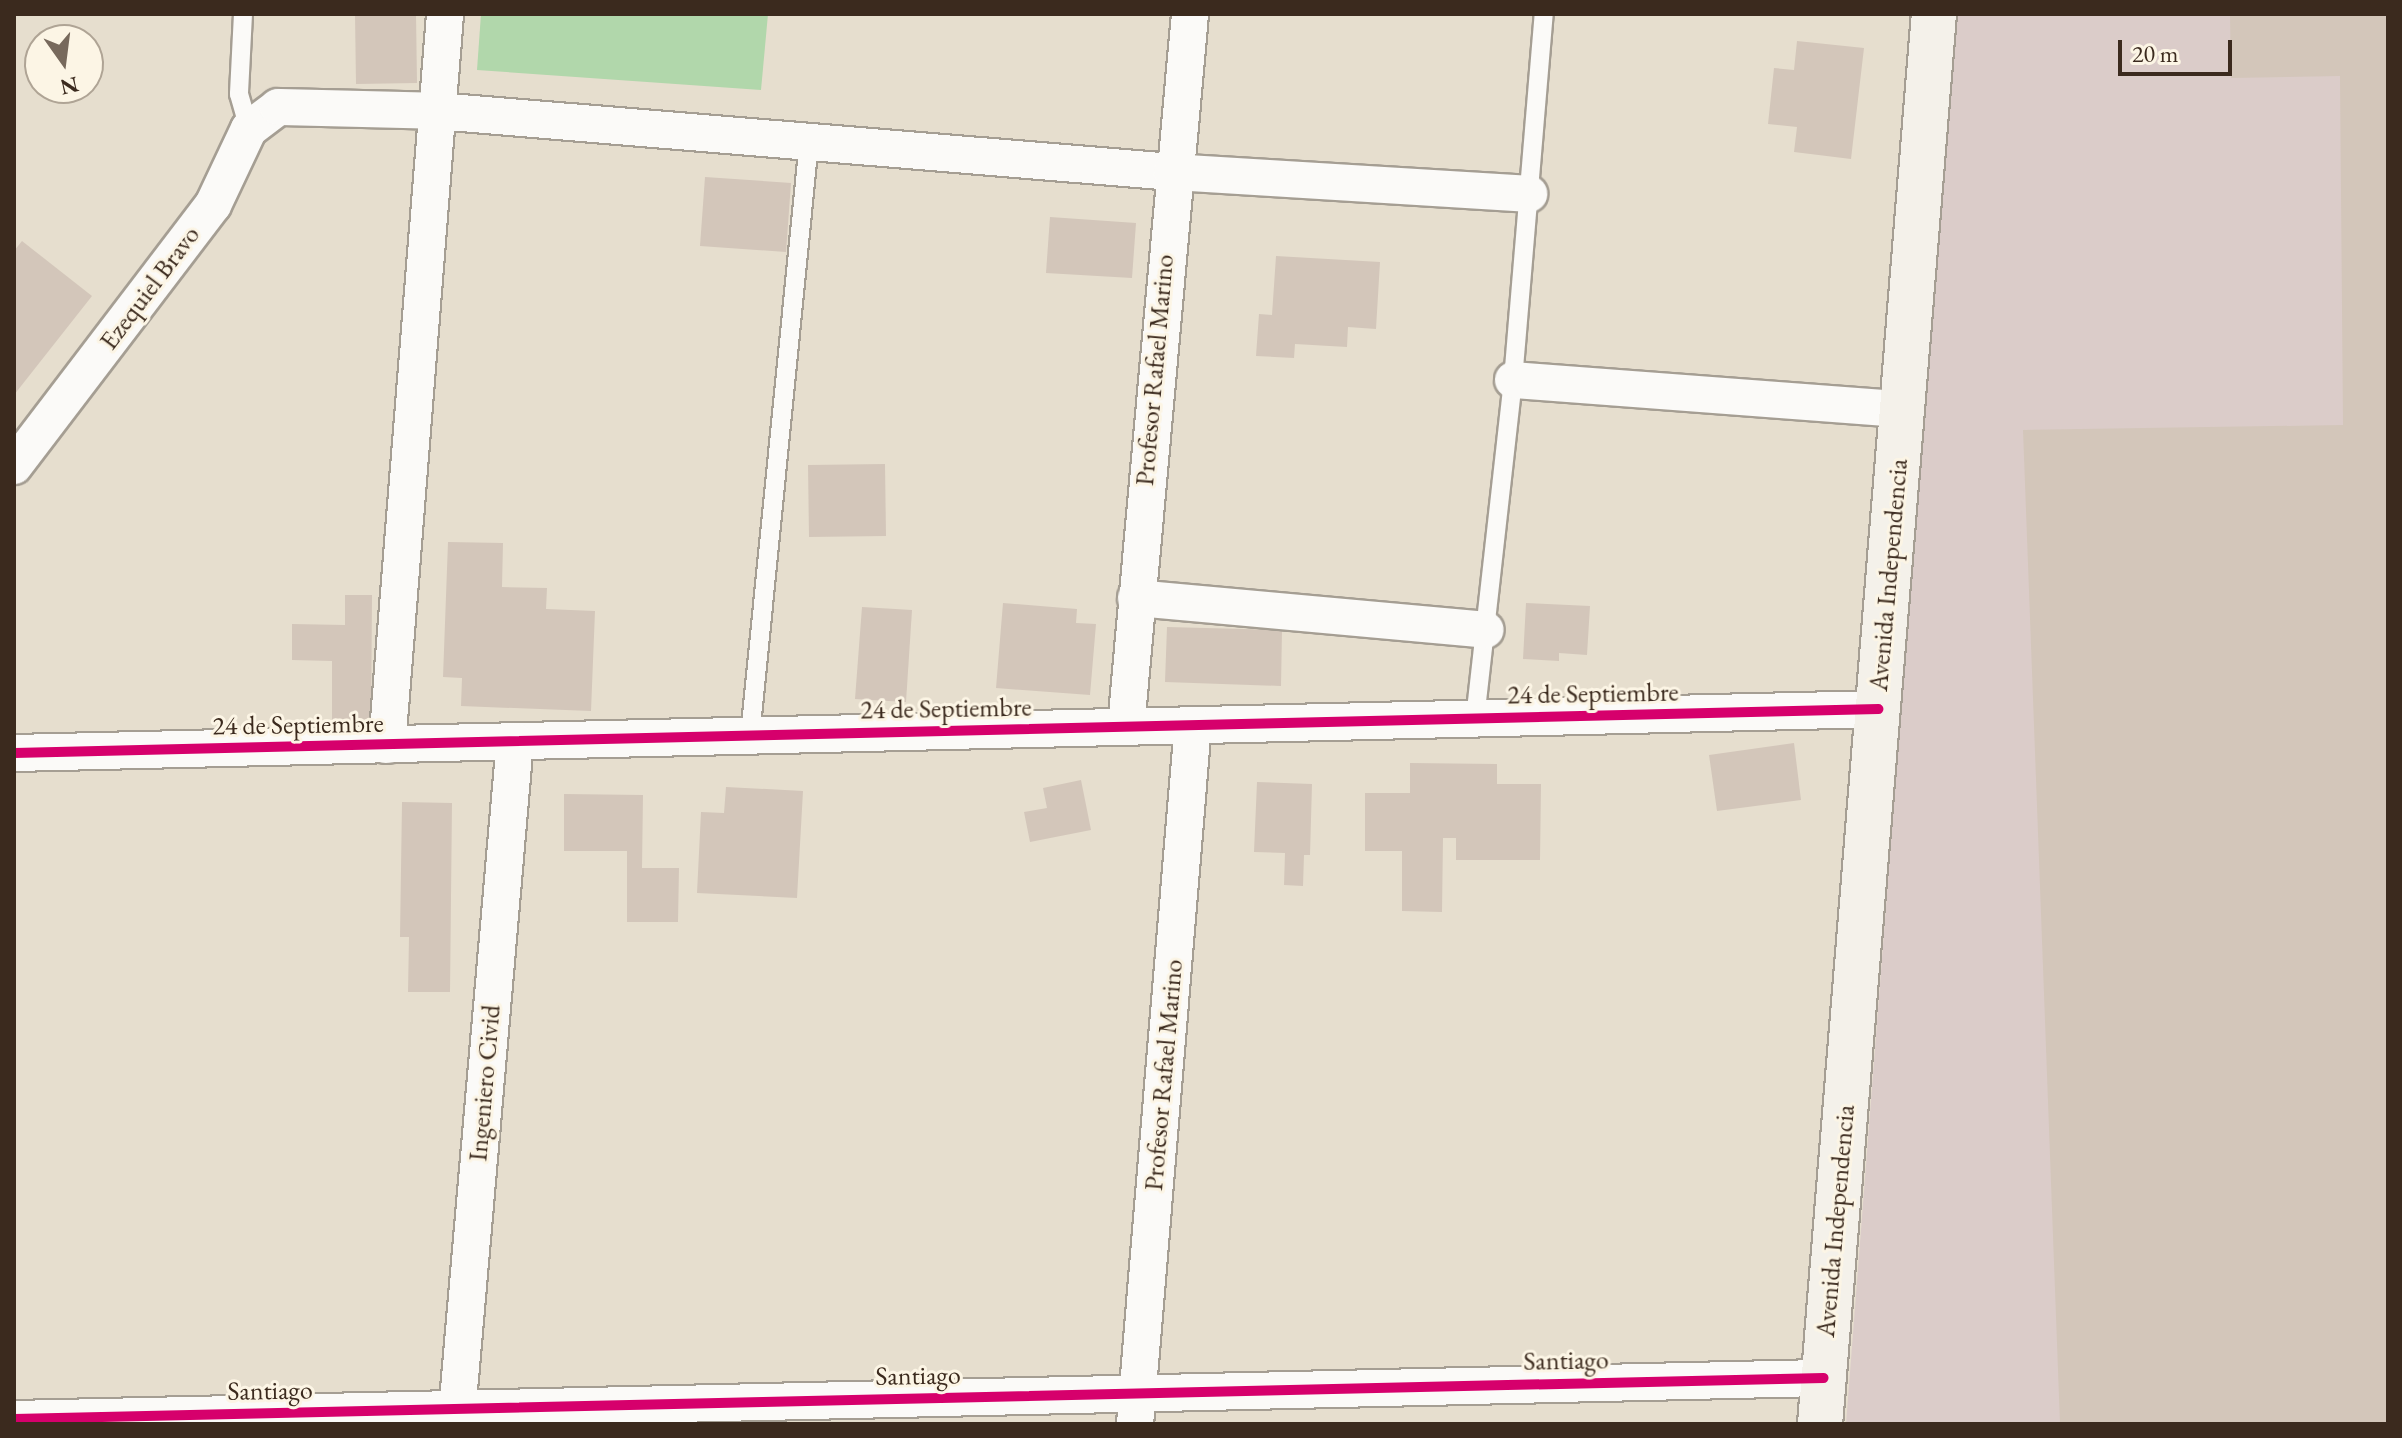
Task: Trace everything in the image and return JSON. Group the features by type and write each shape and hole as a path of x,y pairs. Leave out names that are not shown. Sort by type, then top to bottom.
{"street":[{"path":"387,745 445,14"},
{"name":"Profesor Rafael Marino","path":"1126,727 1172,172 1190,14"},
{"name":"Avenida Independencia","path":"1820,1424 1934,14"},
{"name":"Ezequiel Bravo","path":"14,466 213,205 249,129 278,107 437,111"},
{"path":"437,111 1172,172 1529,194"},
{"path":"1513,380 1902,409"},
{"path":"1136,598 1486,630"},
{"name":"24 de Septiembre","path":"14,753 1878,709"},
{"name":"Profesor Rafael Marino","path":"1137,1409 1193,725"},
{"name":"Ingeniero Civid","path":"456,1416 515,742"},
{"name":"Santiago","path":"14,1419 1137,1409 1824,1378"}],"lane":[{"path":"243,14 239,94 249,129"},
{"path":"1475,719 1513,380 1544,14"},
{"path":"750,736 809,142"}],"shaded area":[{"path":"1955,14 2388,14 2388,1424 1846,1424"}],"green space":[{"path":"481,14 768,14 761,90 477,70"}],"building":[{"path":"355,14 416,14 417,83 356,84"},
{"path":"2230,14 2388,14 2388,1424 2060,1424 2023,430 2343,425 2340,76 2231,78"},
{"path":"1797,41 1864,48 1851,159 1794,152 1797,127 1768,124 1774,68 1794,70"},
{"path":"705,177 791,183 786,252 700,246"},
{"path":"1050,217 1136,223 1132,278 1046,273"},
{"path":"22,241 92,296 14,395 14,251"},
{"path":"1276,256 1380,262 1376,329 1348,327 1347,347 1295,344 1294,358 1256,356 1259,314 1272,315"},
{"path":"885,464 886,536 809,537 808,465"},
{"path":"448,542 503,543 502,587 547,588 546,609 595,611 591,711 461,706 462,678 443,677"},
{"path":"345,595 372,595 371,724 332,725 332,661 292,660 292,624 345,625"},
{"path":"1003,603 1077,609 1076,623 1096,624 1090,695 996,688"},
{"path":"1526,603 1590,606 1587,655 1559,653 1559,661 1523,659"},
{"path":"862,607 912,610 906,702 855,699"},
{"path":"1167,627 1282,630 1281,686 1165,682"},
{"path":"1794,743 1801,800 1717,811 1709,755"},
{"path":"1410,763 1497,764 1497,784 1541,784 1540,860 1456,860 1456,838 1443,838 1442,912 1402,911 1402,851 1365,851 1365,793 1410,793"},
{"path":"1081,780 1091,830 1030,842 1024,812 1047,808 1043,788"},
{"path":"1257,782 1312,784 1310,855 1304,855 1303,886 1284,885 1285,853 1254,852"},
{"path":"726,787 803,791 797,898 697,893 701,812 724,813"},
{"path":"564,794 643,795 642,868 679,868 678,922 627,922 627,851 564,851"},
{"path":"402,802 452,803 450,992 408,992 409,937 400,937"}],"cycle path":[{"path":"14,753 1878,709"},
{"path":"14,1419 1824,1378"}]}
